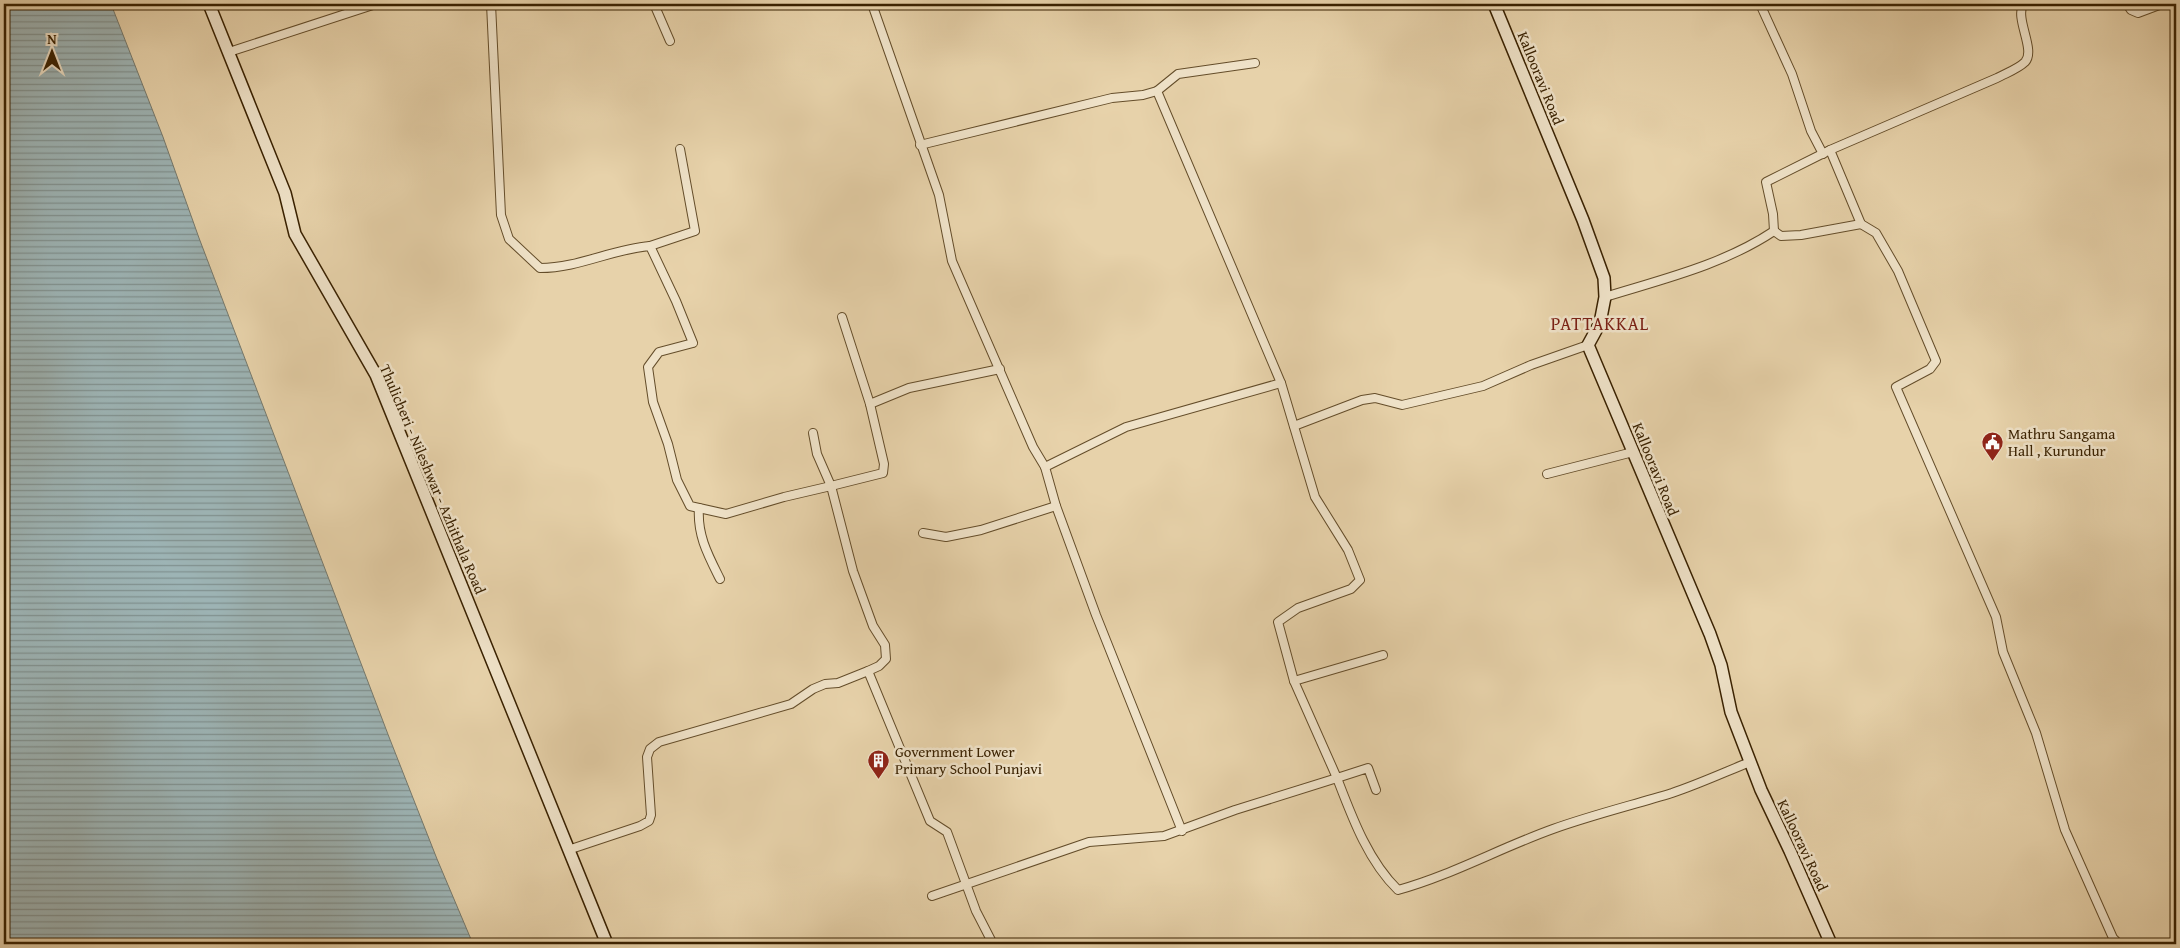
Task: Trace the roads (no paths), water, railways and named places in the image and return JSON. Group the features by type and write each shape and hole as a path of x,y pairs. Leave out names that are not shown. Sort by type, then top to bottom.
{"main road":[{"name":"Thulicheri - Nileshwar - Azhithala Road","path":"209,4 285,192 295,234 376,375 568,850 608,944"},
{"name":"Kallooravi Road","path":"1494,4 1583,220 1604,278 1605,297 1600,322 1588,345 1669,541 1710,634 1721,665 1731,712 1761,790 1831,944"}],"street":[{"path":"229,52 376,4"},
{"path":"491,4 501,215 509,239 540,268 560,268 634,247 650,246 695,231 680,149"},
{"path":"654,4 670,41"},
{"path":"872,4 939,195 952,261 1033,447 1045,467 1056,506 1096,615 1182,831"},
{"path":"1760,4 1776,34 1811,131 1822,154"},
{"path":"1774,231 1773,214 1766,182 1830,150 1997,78 2023,63 2027,58 2027,46 2020,16 2023,4"},
{"path":"2127,4 2131,10 2138,13 2162,4"},
{"path":"920,145 1112,98 1143,95 1157,91 1178,74 1255,63"},
{"path":"1157,91 1281,383 1315,497 1348,550 1360,580 1351,589 1298,608 1278,622 1294,681 1362,835 1382,875 1398,890 1427,882 1483,859 1503,848 1554,828 1674,792 1750,762"},
{"path":"1830,150 1861,224 1876,233 1898,271 1936,360 1930,369 1896,387 1996,617 2003,652 2036,733 2065,830 2113,938 2119,944"},
{"path":"1774,231 1781,236 1801,236 1861,224"},
{"path":"1605,297 1695,270 1749,246 1774,231"},
{"path":"650,246 693,343 659,352 648,367 653,402 668,444 677,480 690,506 726,514 784,497 883,474 884,464 870,404 842,318"},
{"path":"1294,426 1362,400 1374,398 1402,405 1483,386 1531,365 1588,345"},
{"path":"870,404 909,388 1000,369"},
{"path":"1045,467 1126,427 1281,383"},
{"path":"568,850 640,826 649,821 651,815 648,757 650,749 659,742 791,704 812,689 825,684 838,683 868,671 879,666 886,659 885,645 873,626 853,571 831,486 818,454 813,432"},
{"path":"1547,474 1633,452"},
{"path":"923,533 946,537 981,530 1056,506"},
{"path":"699,508 698,522 702,542 720,579"},
{"path":"1294,681 1383,656"},
{"path":"868,671 930,821 947,832 976,911 993,944"},
{"path":"932,896 1090,842 1164,836 1182,831 1235,810 1368,768 1376,790"}],"water":[{"path":"4,4 111,4 389,737 473,944 4,944"}],"place":[{"name":"Mathru Sangama Hall , Kurundur","path":"1992,461"},
{"name":"Government Lower Primary School Punjavi","path":"879,779"}],"district":[{"name":"PATTAKKAL","path":"1600,323"}]}
